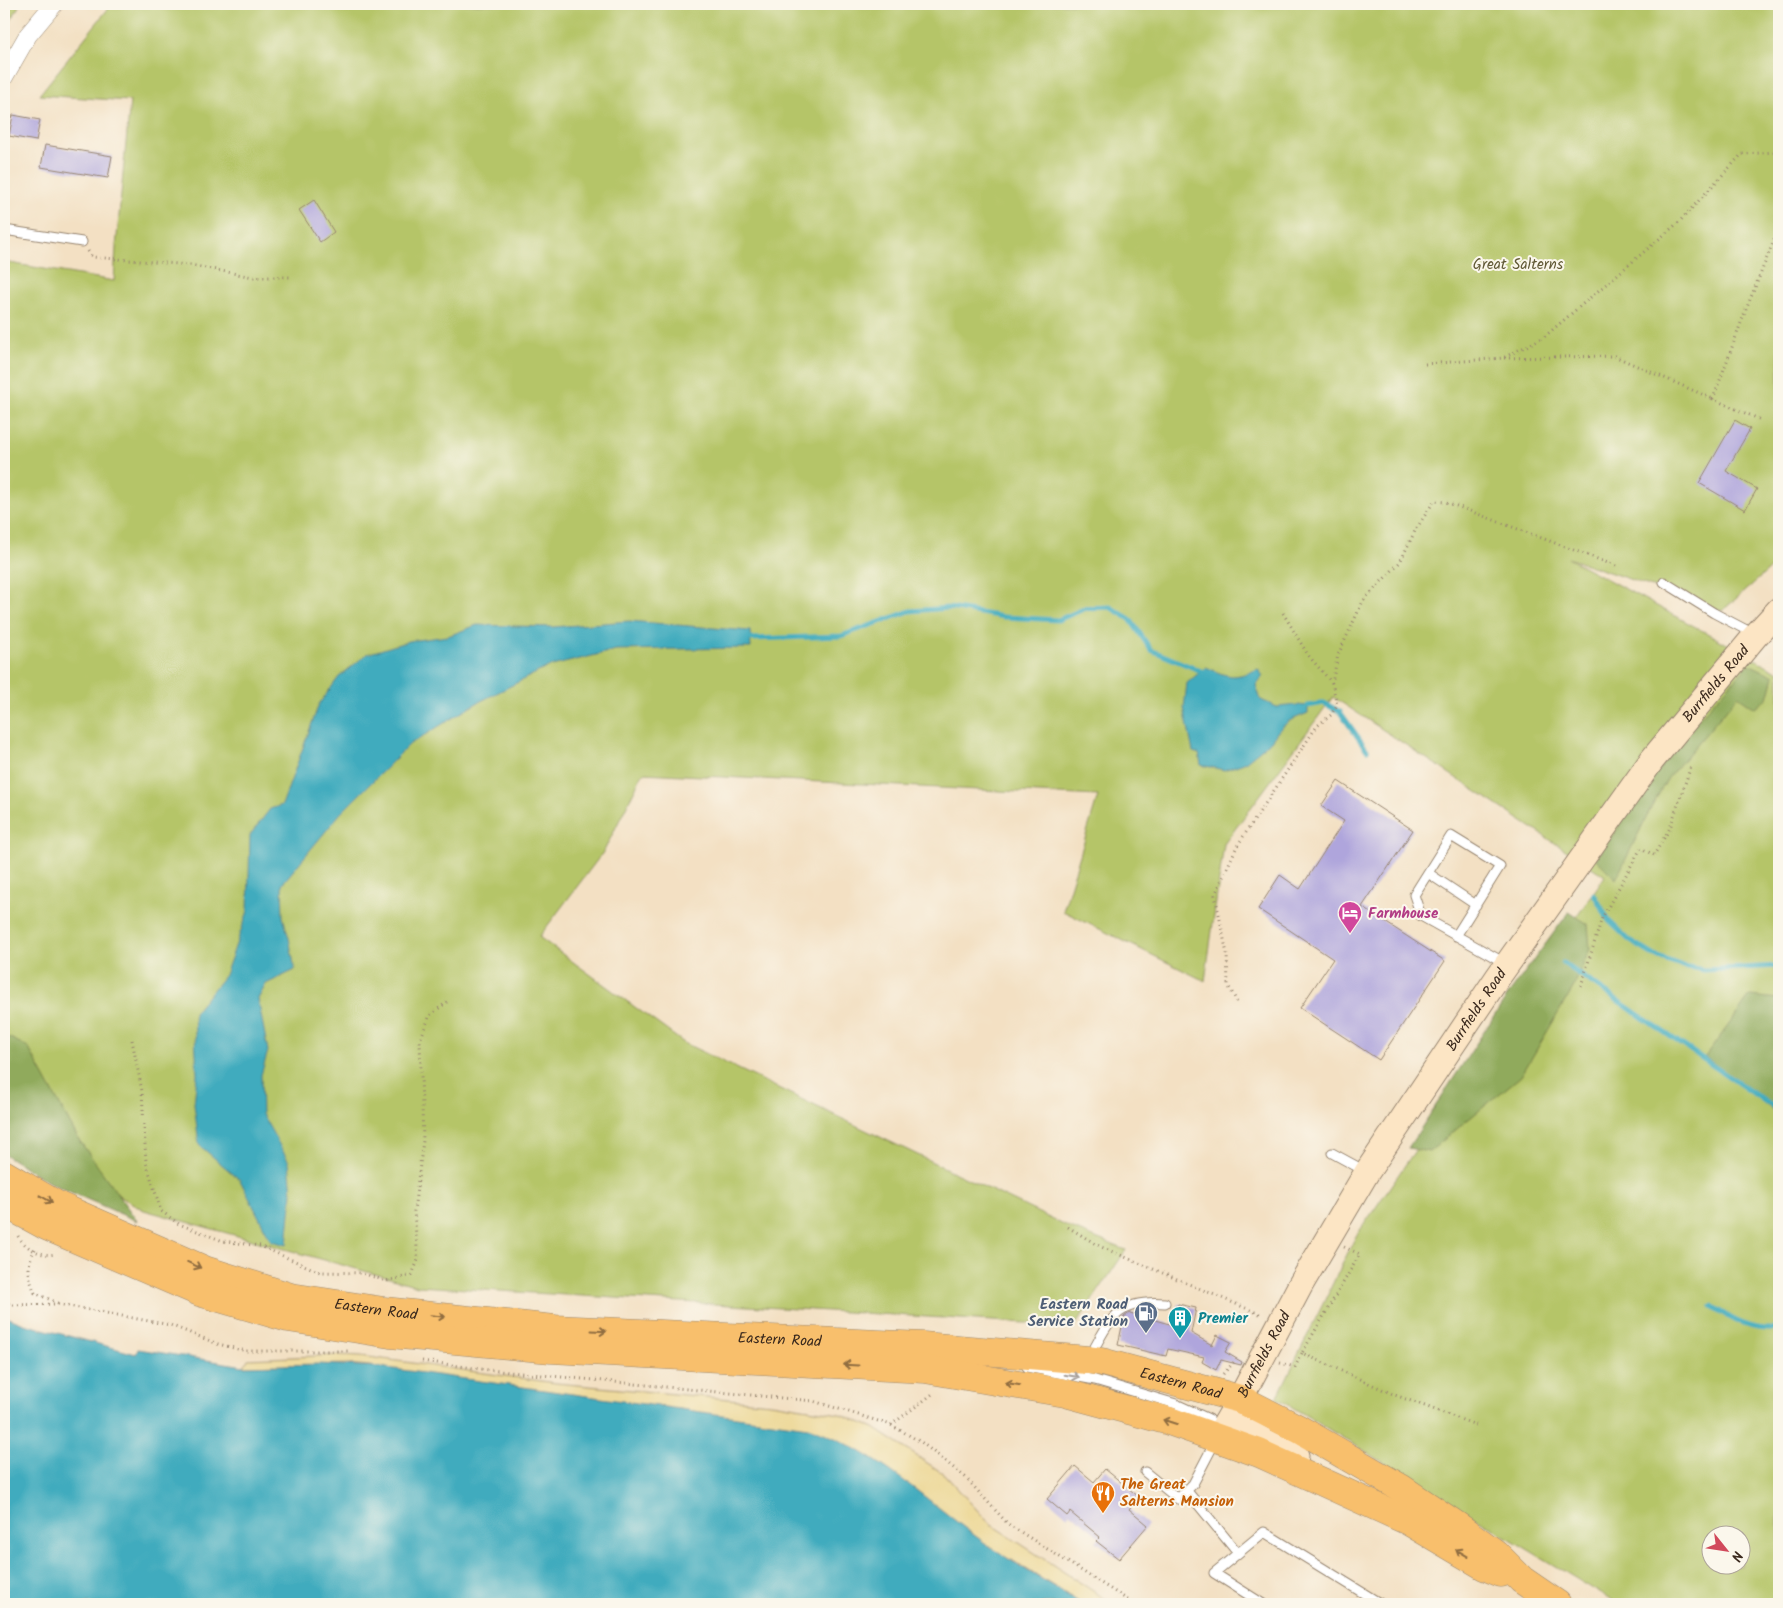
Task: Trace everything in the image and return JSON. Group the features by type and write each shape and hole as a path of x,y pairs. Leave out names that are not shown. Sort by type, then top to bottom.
{"main road":[{"name":"Eastern Road","path":"4,1174 59,1206 205,1270 291,1297 384,1311 556,1329 923,1346 1088,1360 1240,1399 1300,1429 1401,1488 1459,1526 1495,1553 1522,1580 1557,1604"},
{"name":"Eastern Road","path":"4,1202 48,1227 199,1292 288,1318 390,1334 551,1349 925,1369 1065,1393 1152,1416 1259,1453 1408,1521 1484,1566 1522,1580"}],"street":[{"path":"4,77 28,35 54,4"},
{"name":"Burrfields Road","path":"1217,1438 1240,1399 1279,1324 1367,1172 1507,965 1652,760 1779,610"},
{"path":"1240,1399 1240,1420 1246,1429 1260,1438 1366,1490 1408,1521"}],"lane":[{"path":"4,230 82,242"},
{"path":"1664,582 1714,613 1756,635"},
{"path":"1456,936 1500,866 1451,836 1414,895 1421,916 1456,936 1507,965"},
{"path":"1428,873 1476,905"},
{"path":"1332,1153 1367,1172"},
{"path":"1088,1360 1107,1324 1119,1312 1131,1304 1165,1303"},
{"path":"993,1351 1031,1368 1095,1380 1176,1404 1209,1419 1214,1427 1217,1438 1187,1491 1178,1498 1145,1472"},
{"path":"1187,1491 1238,1552"},
{"path":"1262,1604 1214,1573 1264,1532 1381,1604"}],"path":[{"path":"1503,358 1544,337 1679,222 1742,154 1779,152"},
{"path":"1713,399 1779,228"},
{"path":"82,242 92,257 190,265 253,277 291,277"},
{"path":"1425,364 1503,358 1614,356 1759,419"},
{"path":"1237,1002 1228,985 1227,954 1215,894 1237,846 1317,726 1331,715 1337,705 1332,683 1338,655 1363,601 1400,562 1414,531 1434,501 1446,502 1616,566"},
{"path":"1283,613 1308,655 1332,683"},
{"path":"1581,986 1602,918 1641,848 1654,855 1670,828 1691,766"},
{"path":"132,1040 142,1091 146,1162 161,1211 179,1224 223,1241 260,1246 320,1272 362,1273 386,1281 412,1275 418,1260 414,1211 423,1141 420,1040 430,1015 447,1002"},
{"path":"48,1227 31,1257 28,1274 35,1293 58,1304"},
{"path":"1068,1227 1099,1246 1263,1315"},
{"path":"1328,1239 1360,1254 1302,1352 1395,1395 1476,1425"},
{"path":"4,1301 11,1304 58,1304 170,1325 218,1344 246,1352 356,1351"},
{"path":"421,1360 489,1370 813,1401 891,1425 921,1442 966,1477 1008,1524 1134,1604"},
{"path":"891,1425 936,1390"}],"green space":[{"path":"4,4 20,4 4,33"},
{"name":"Great Salterns","path":"112,4 1779,4 1779,561 1722,611 1568,558 1779,672 1779,1604 1618,1604 1277,1398 1356,1236 1605,876 1333,697 1224,844 1205,981 1063,911 1098,796 643,773 604,851 539,937 684,1043 1068,1227 1126,1250 1075,1326 418,1286 144,1210 4,1129 4,262 114,281 130,101 39,95"},
{"path":"1749,664 1774,676 1768,698 1755,708 1738,696 1668,778 1616,879 1596,859 1685,733"},
{"path":"1569,912 1588,924 1590,949 1573,988 1521,1076 1429,1152 1408,1148 1508,995"},
{"path":"1750,996 1779,999 1779,1115 1705,1057"},
{"path":"4,1035 28,1047 79,1140 137,1221 50,1183 4,1154"}],"sand":[{"path":"339,1355 361,1356 556,1383 771,1403 840,1414 874,1428 944,1474 990,1524 1113,1604 1082,1604 1012,1560 446,1381 380,1367 349,1364 244,1366 248,1359"}],"water":[{"path":"629,621 750,631 751,648 616,650 548,667 477,703 410,744 340,814 282,884 283,917 295,970 266,984 258,999 268,1051 261,1075 262,1114 289,1162 292,1193 287,1245 271,1241 240,1180 199,1145 194,1104 197,1075 194,1013 225,975 248,911 250,835 270,809 282,805 319,704 339,677 367,654 409,641 448,636 477,625 553,627"},
{"path":"1206,667 1232,676 1258,669 1263,676 1256,685 1261,700 1277,707 1308,706 1308,713 1289,721 1271,741 1244,763 1224,770 1201,765 1199,754 1193,752 1184,708 1187,683"},
{"path":"4,1316 24,1324 136,1354 138,1349 244,1366 319,1364 380,1367 808,1427 833,1437 879,1463 985,1543 1082,1604 4,1604"}],"building":[{"path":"13,115 40,120 36,141 9,136"},
{"path":"45,145 112,156 108,178 41,167"},
{"path":"314,200 334,232 320,242 299,210"},
{"path":"1735,420 1750,429 1726,471 1757,489 1745,510 1699,483"},
{"name":"Farmhouse","path":"1338,781 1413,830 1362,907 1445,961 1379,1060 1300,1008 1333,959 1258,909 1280,875 1300,889 1344,821 1321,806"},
{"path":"1178,1304 1196,1308 1191,1333 1212,1345 1217,1335 1231,1342 1225,1352 1242,1362 1241,1365 1221,1360 1216,1370 1202,1362 1204,1357 1168,1349 1166,1356 1118,1345 1124,1317 1128,1314 1173,1325"},
{"name":"The Great Salterns Mansion","path":"1075,1466 1094,1482 1105,1469 1139,1497 1129,1509 1148,1525 1119,1559 1096,1541 1100,1537 1070,1512 1067,1516 1047,1499"}],"waterway":[{"path":"751,639 841,636 910,611 949,608 1004,617 1058,620 1086,608 1110,607 1130,619 1151,650 1201,671"},
{"path":"1308,706 1324,703 1340,712 1367,750"},
{"path":"1594,894 1609,921 1629,940 1655,956 1683,966 1704,970 1779,966"},
{"path":"1563,963 1779,1111"},
{"path":"1712,1306 1751,1327 1779,1329"}],"place":[{"name":"Farmhouse","path":"1350,934"},
{"name":"Eastern Road Service Station","path":"1146,1334"},
{"name":"Premier","path":"1180,1339"},
{"name":"The Great Salterns Mansion","path":"1103,1514"}]}
